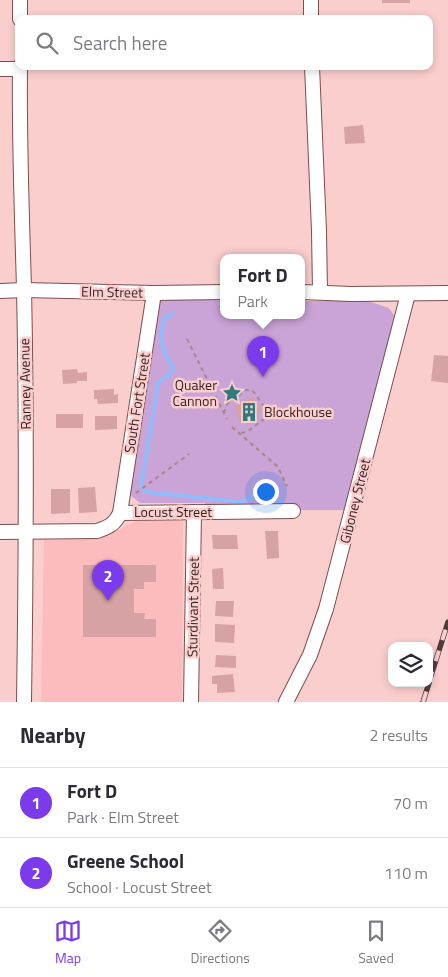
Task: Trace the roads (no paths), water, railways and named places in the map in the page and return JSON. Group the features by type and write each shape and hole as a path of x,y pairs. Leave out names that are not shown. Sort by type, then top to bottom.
{"street":[{"path":"20,0 20,15"},
{"path":"311,0 311,15"},
{"path":"0,69 15,68"},
{"name":"Ranney Avenue","path":"20,70 20,186 24,290 27,532 24,702"},
{"path":"312,70 320,292"},
{"name":"Elm Street","path":"0,291 220,292"},
{"path":"305,292 351,294 448,293"},
{"name":"South Fort Street","path":"121,508 154,293"},
{"name":"Giboney Street","path":"286,702 310,655 326,609 408,294"},
{"name":"Locust Street","path":"0,532 97,531 107,528 116,522 121,508 194,512 293,512"},
{"name":"Sturdivant Street","path":"191,702 194,512"}],"waterway":[{"path":"141,486 158,383 172,372 173,367 166,355 161,338 164,318 172,314"},
{"path":"144,490 147,492 242,502 266,489 282,504"}],"railway":[{"path":"433,669 448,622"},
{"path":"423,702 428,687"}],"place":[{"name":"Fort D","path":"263,377"},
{"name":"Quaker Cannon","path":"232,393"},
{"name":"Blockhouse","path":"249,412"},
{"name":"Greene School","path":"108,601"}]}
